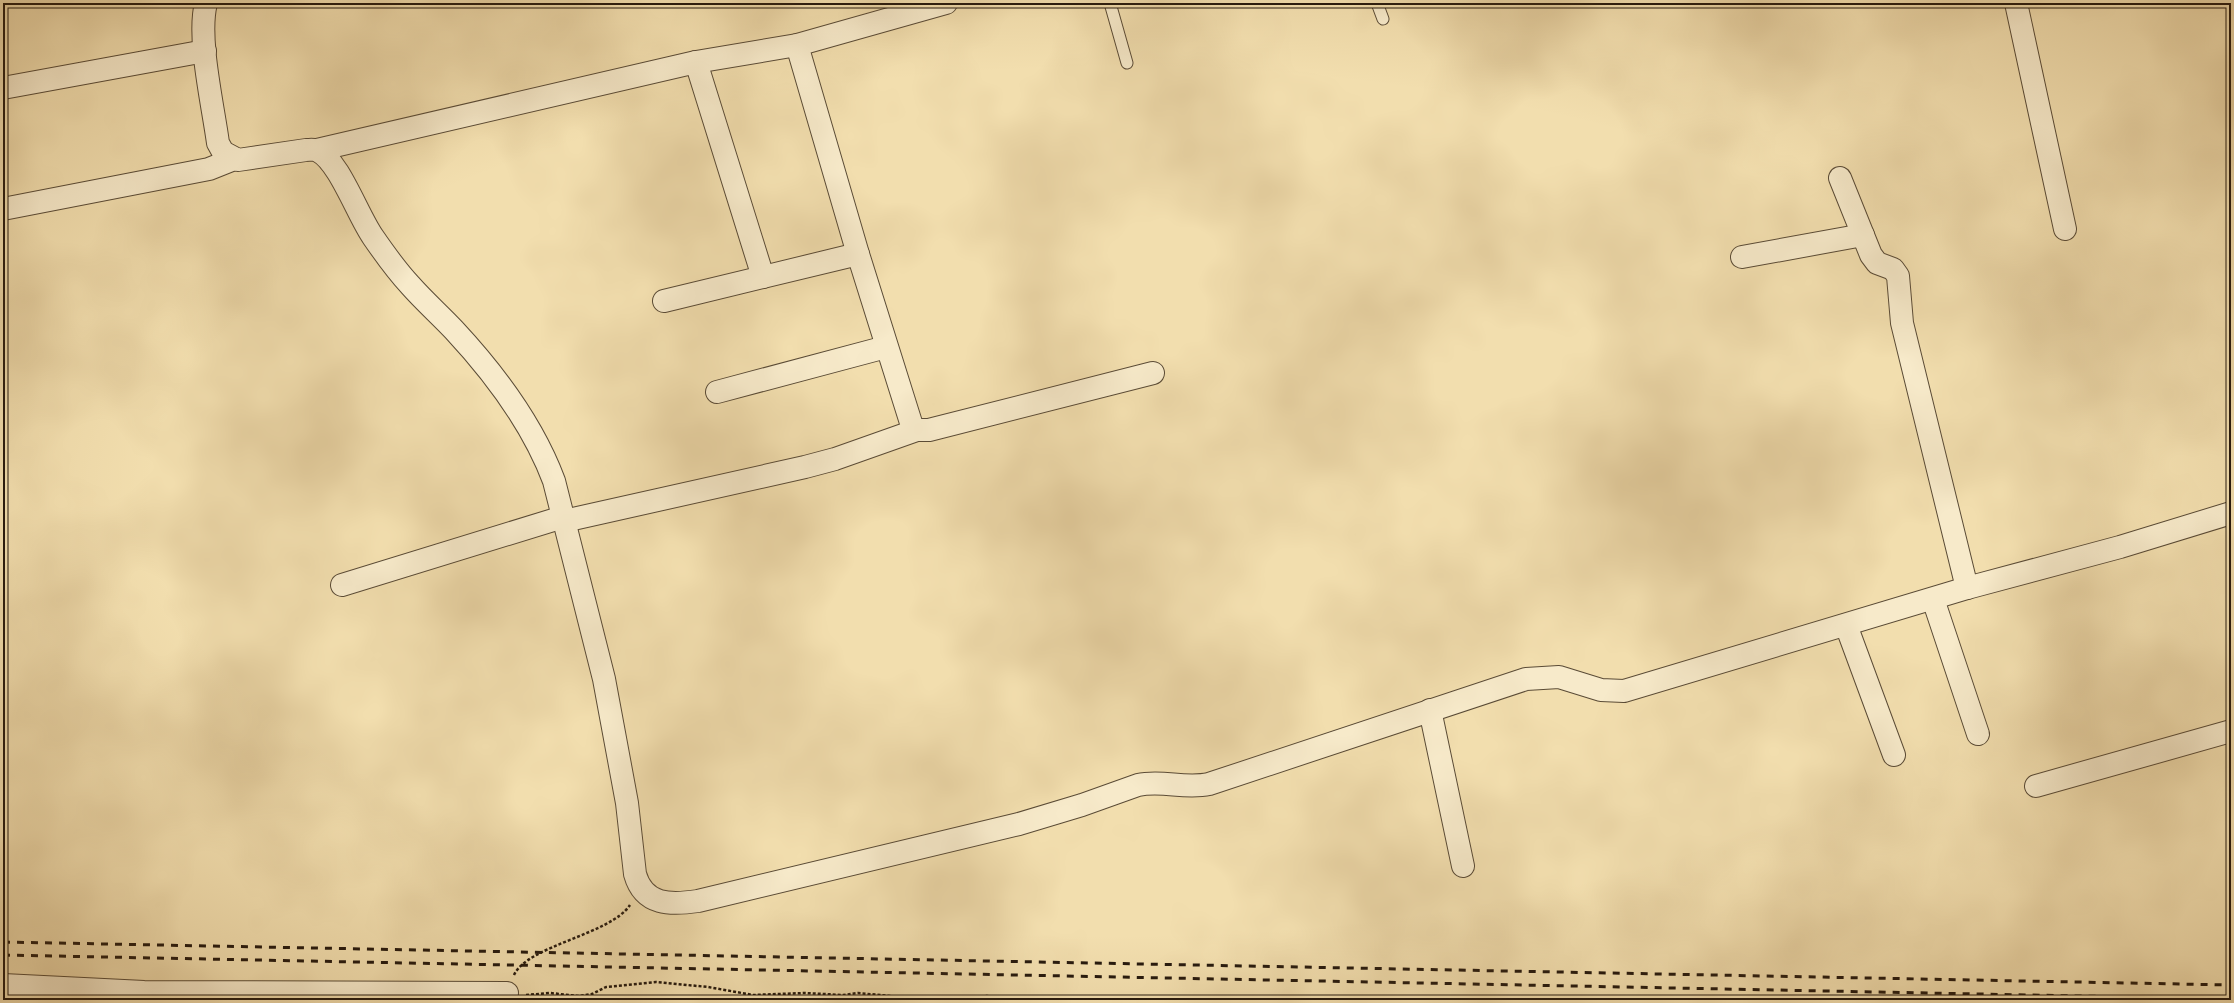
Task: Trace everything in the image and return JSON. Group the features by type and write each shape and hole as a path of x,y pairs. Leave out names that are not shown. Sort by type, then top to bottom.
{"street":[{"path":"206,3 204,19 205,51 218,143 223,152 234,159"},
{"path":"3,209 209,169 234,159 252,159 317,150 696,62 797,45 946,3"},
{"path":"2016,3 2065,229"},
{"path":"797,45 886,347 907,414 912,426 917,430"},
{"path":"3,88 205,51"},
{"path":"696,62 763,277"},
{"path":"317,150 326,156 337,171 372,235 391,261 410,285 455,331 495,379 531,430 547,462 604,678 627,804 632,860 638,885 647,895 658,901 668,903 698,901 1019,824 1082,806 1138,785 1150,783 1197,787 1209,784 1503,685 1544,677 1559,677 1601,690 1624,691 1967,588 2120,547 2231,514"},
{"path":"1840,178 1874,260 1893,269 1898,276 1902,323 1967,588"},
{"path":"1742,257 1863,234"},
{"path":"664,301 858,254"},
{"path":"717,392 886,347"},
{"path":"342,585 563,519 805,467 835,459 917,430 929,430 1152,373"},
{"path":"1933,599 1978,734"},
{"path":"1846,625 1894,755"},
{"path":"1430,710 1463,866"},
{"path":"2036,786 2231,732"},
{"path":"3,985 144,992 507,993"}],"lane":[{"path":"1110,3 1126,63"},
{"path":"1377,3 1383,19"}],"path":[{"path":"638,885 635,898 627,910 614,919 542,953 521,965 515,972 507,993 536,995 550,993 579,996 592,994 606,987 656,982 753,995 804,993 843,996 858,993 935,1000 987,996 1046,1000"},
{"path":"1083,1000 1103,998 1118,1000"},
{"path":"1122,1000 1136,998 1148,1000"}],"railway":[{"path":"3,942 2231,985"},
{"path":"3,955 2231,999"}]}
